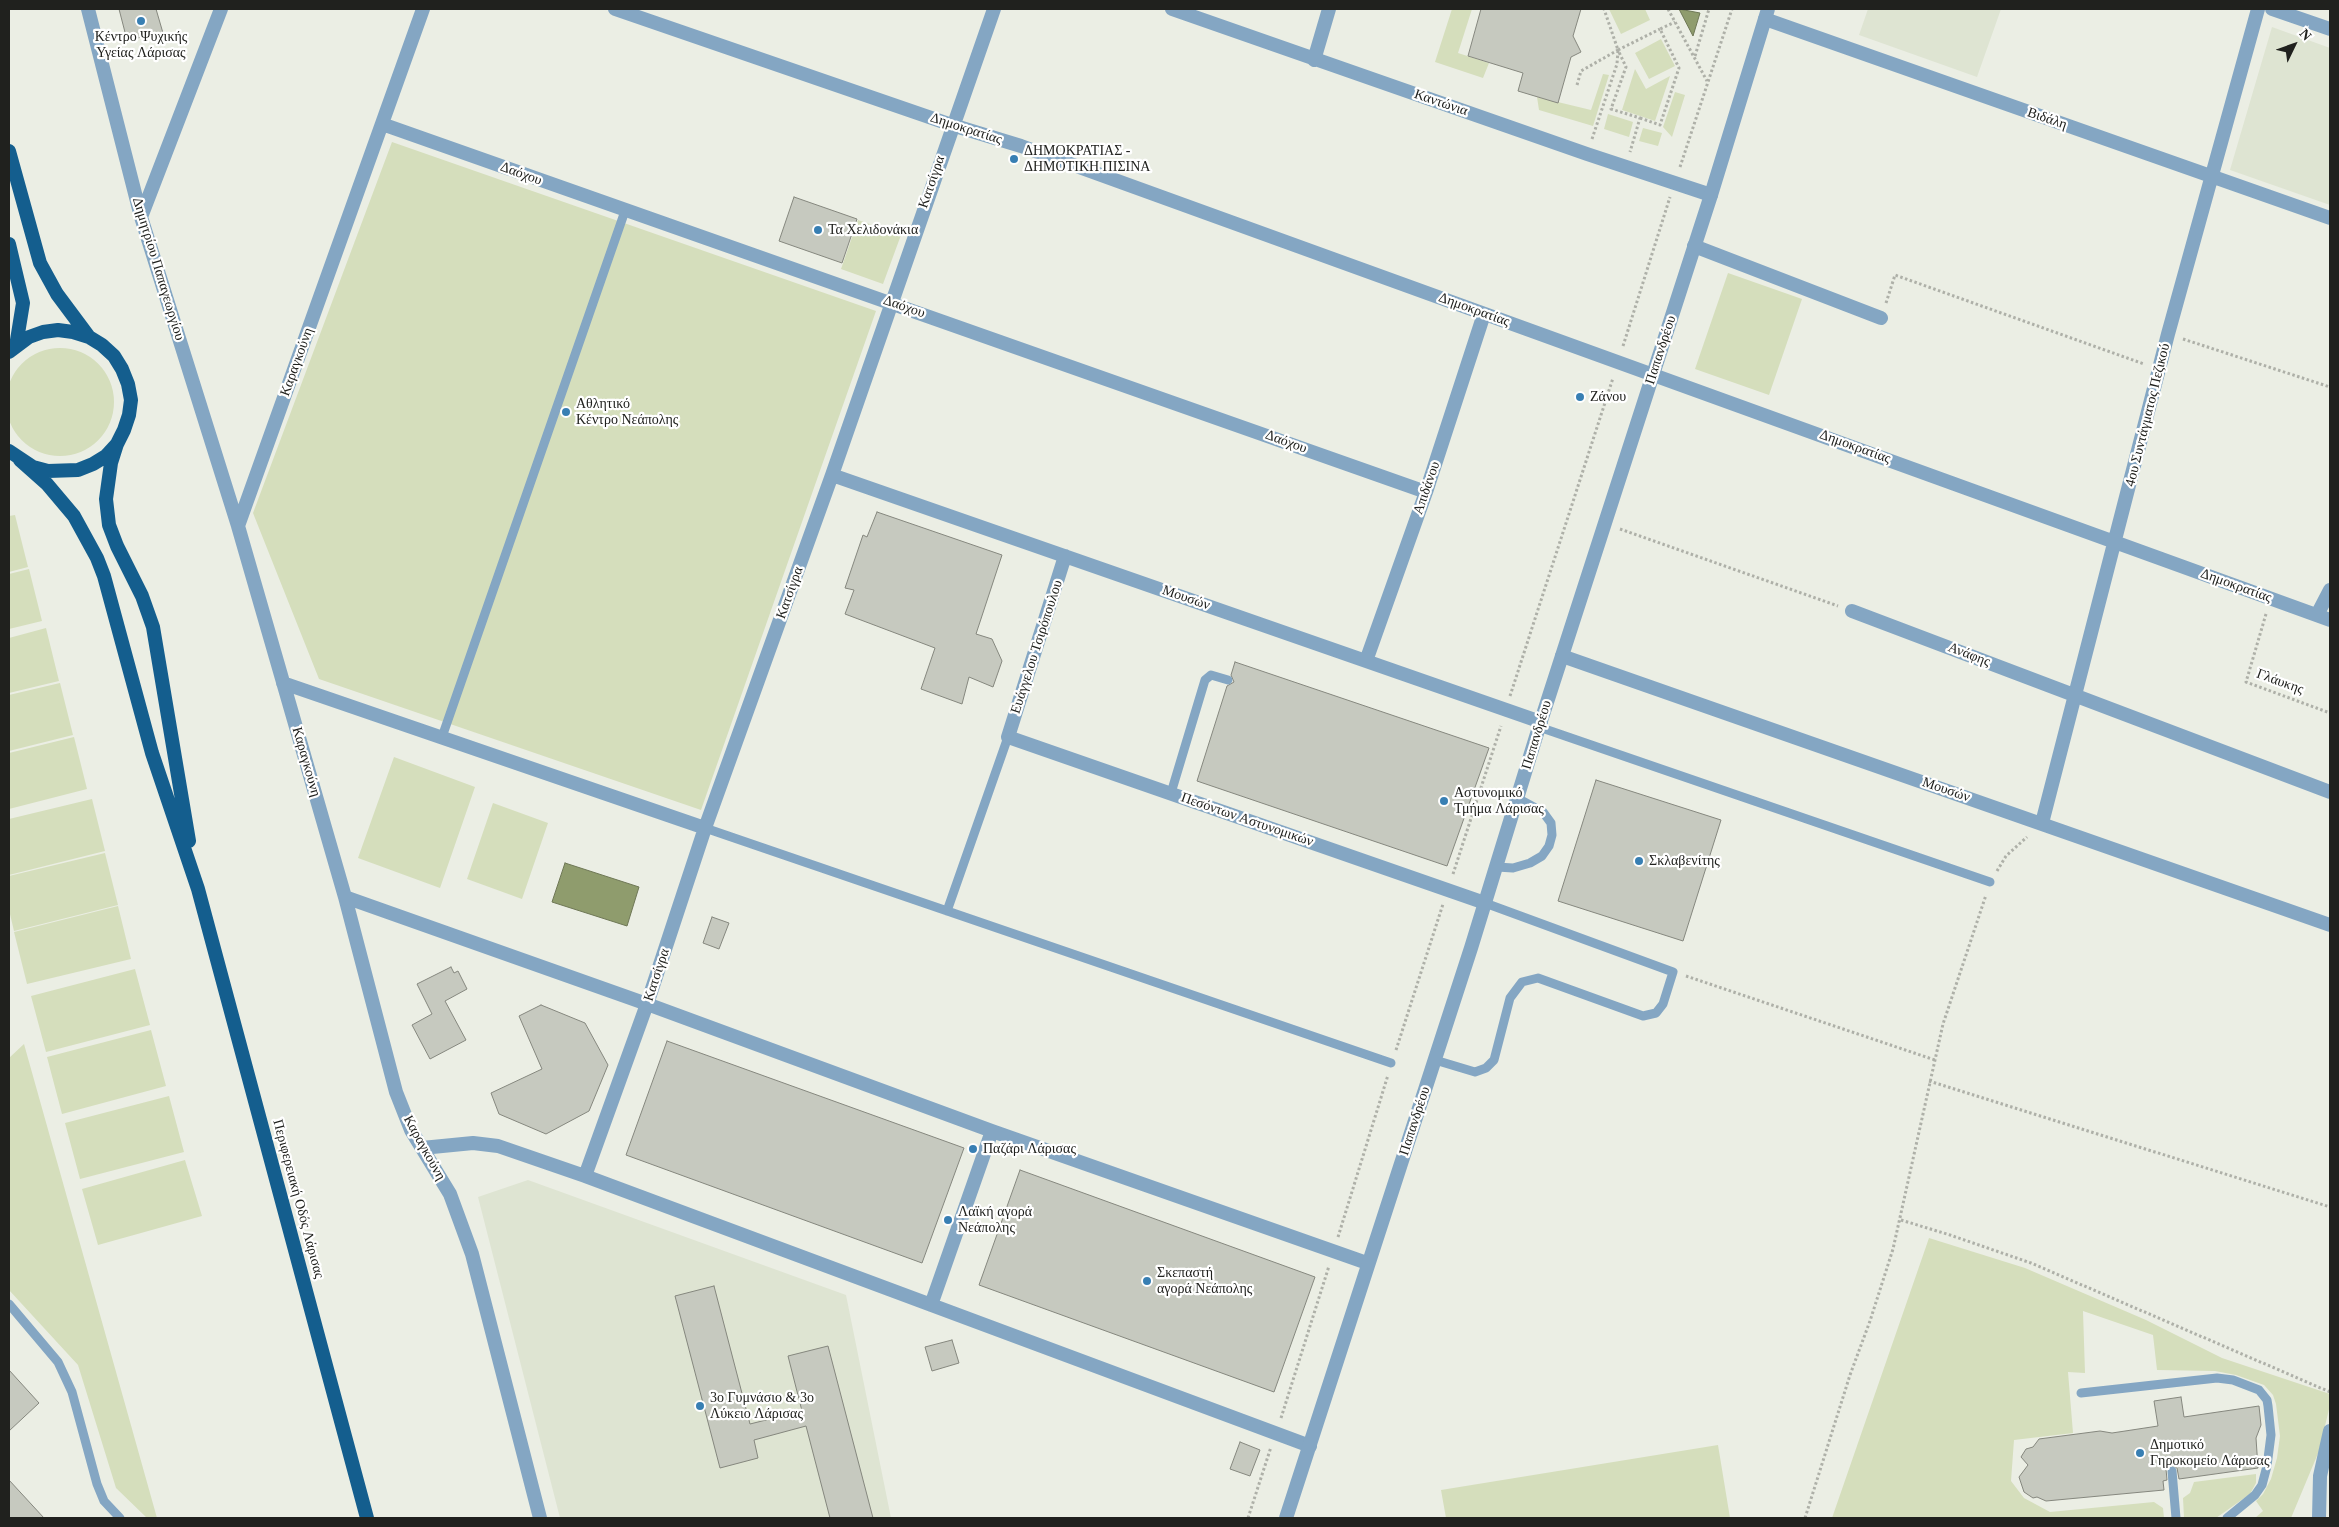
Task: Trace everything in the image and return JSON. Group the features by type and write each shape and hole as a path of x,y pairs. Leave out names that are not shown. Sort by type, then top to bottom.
{"highway":[{"path":"9,151 40,263 57,294 88,337"},
{"path":"9,244 23,303 12,349"},
{"path":"12,349 28,337 58,330 88,337 102,345 114,356 128,384 131,400 124,430 106,456 78,470 63,472 48,471 20,460"},
{"path":"116,444 111,463 106,499 109,525 142,596 153,626 162,674 172,751 198,888"},
{"path":"9,451 47,484 74,516 97,558 152,753 198,888"},
{"name":"Περιφερειακή Οδός Λάρισας","path":"198,888 366,1518"}],"street":[{"name":"Δημητρίου Παπαγεωργίου","path":"88,9 141,217 238,526"},
{"path":"141,217 221,9"},
{"name":"Καραγκούνη","path":"423,9 238,526 345,897 396,1092 411,1130 450,1194 472,1254 540,1518"},
{"name":"Δημοκρατίας","path":"616,9 952,125 1021,146 2324,618"},
{"name":"Κατσίγρα","path":"585,1176 647,1004 705,828 832,475 952,125 994,9"},
{"name":"Καντώνια","path":"1172,9 1314,60 1711,196"},
{"path":"1314,60 1329,9"},
{"name":"4ου Συντάγματος Πεζικού","path":"2042,823 2116,544 2168,334 2258,9"},
{"path":"2272,9 2330,29"},
{"name":"Βιδάλη","path":"1766,14 2330,218"},
{"name":"Παπανδρέου","path":"1286,1518 1367,1263 1497,867 1540,724 1711,196 1766,14"},
{"name":"Δαόχου","path":"382,124 1426,492"},
{"path":"1694,246 1881,318"},
{"name":"Απιδάνου","path":"1366,661 1426,492 1484,314"},
{"name":"Μουσών","path":"832,475 1506,710 1540,724"},
{"name":"Ευάγγελου Τσιρόπουλου","path":"1008,737 1066,556"},
{"path":"2324,618 2330,590"},
{"name":"Ανάφης","path":"1852,611 2330,792"},
{"name":"Μουσών","path":"1562,656 2330,925"},
{"path":"284,683 705,828"},
{"name":"Πεσόντων Αστυνομικών","path":"1008,737 1485,903"},
{"path":"345,897 647,1004 992,1131 1367,1263"},
{"path":"931,1304 992,1131"},
{"path":"422,1148 473,1143 498,1146 585,1176 1310,1446"},
{"path":"2319,1518 2320,1476 2330,1431"}],"lane":[{"path":"442,737 625,211"},
{"path":"1170,793 1205,680 1212,675 1228,680"},
{"path":"1540,724 1990,882"},
{"path":"947,911 1008,737"},
{"path":"1497,867 1513,868 1530,863 1542,856 1549,846 1552,835 1551,823 1543,812 1518,798"},
{"path":"705,828 1392,1063"},
{"path":"1435,1060 1475,1072 1486,1068 1494,1060 1510,998 1522,982 1538,978 1644,1016 1656,1013 1663,1004 1673,972 1485,903"},
{"path":"9,1304 58,1362 72,1392 97,1484 104,1501 120,1518"},
{"path":"2081,1393 2217,1378 2233,1380 2259,1390 2268,1406 2271,1435 2267,1466 2262,1485 2255,1495 2227,1518"},
{"path":"2172,1471 2176,1518"}],"path":[{"path":"1604,9 1626,67 1612,109 1660,125 1680,68 1660,29"},
{"path":"1668,9 1708,81"},
{"path":"1694,56 1708,9"},
{"path":"1248,1518 1392,1063 1732,9"},
{"path":"1577,85 1581,71 1618,50 1675,22"},
{"path":"1587,154 1616,64 1618,50"},
{"path":"1625,167 1640,118"},
{"path":"1881,318 1895,274 2160,369"},
{"path":"2168,334 2330,387"},
{"path":"1605,524 1852,611"},
{"name":"Γλάυκης","path":"2270,599 2246,682 2330,713"},
{"path":"1805,1518 1850,1375 1873,1313 1900,1220 1943,1024 1990,882 2006,856 2042,823"},
{"path":"1673,972 1935,1060"},
{"path":"1930,1081 2330,1207"},
{"path":"1900,1220 1978,1244 2031,1263 2330,1392"}],"shaded area":[{"path":"1452,9 1472,9 1458,53 1489,63 1483,78 1435,62"},
{"path":"1609,9 1645,9 1650,20 1621,34"},
{"path":"1679,9 1700,13 1693,36"},
{"path":"1868,9 2001,9 1977,77 1859,35"},
{"path":"2272,27 2330,48 2330,205 2230,170"},
{"path":"1661,39 1675,66 1649,79 1635,53"},
{"path":"1635,69 1646,89 1670,76 1655,121 1622,110"},
{"path":"1603,74 1609,75 1593,126 1539,110 1537,97 1591,110"},
{"path":"1675,92 1685,95 1672,137 1663,127"},
{"path":"1608,114 1633,122 1629,137 1604,129"},
{"path":"1643,128 1662,133 1658,146 1639,141"},
{"name":"Αθλητικό Κέντρο Νεάπολης","path":"392,142 876,311 701,810 319,679 253,513"},
{"path":"858,220 901,235 883,284 841,269"},
{"path":"1728,273 1802,299 1769,395 1695,369"},
{"path":"60,348 81,352 98,364 110,381 114,402 110,423 98,440 81,452 60,456 39,452 22,440 10,423 6,402 10,381 22,364 39,352"},
{"path":"15,515 28,567 9,572 9,516"},
{"path":"29,569 42,621 9,629 9,574"},
{"path":"46,628 59,681 9,693 9,638"},
{"path":"60,683 73,735 9,751 9,695"},
{"path":"74,737 87,789 9,809 9,753"},
{"path":"394,757 475,787 440,888 358,858"},
{"path":"92,799 105,851 9,875 9,819"},
{"path":"493,803 548,823 522,899 467,879"},
{"path":"105,853 118,905 14,931 9,910 9,876"},
{"path":"565,863 639,887 627,926 552,902"},
{"path":"118,906 131,959 27,984 14,932"},
{"path":"135,969 150,1025 46,1052 31,996"},
{"path":"151,1030 166,1086 62,1114 47,1057"},
{"path":"24,1044 157,1518 147,1518 116,1488 78,1365 9,1290 9,1058"},
{"path":"169,1096 184,1152 80,1179 65,1123"},
{"path":"185,1160 202,1216 98,1245 82,1189"},
{"name":"3ο Γυμνάσιο & 3ο Λύκειο Λάρισας","path":"528,1180 846,1295 891,1518 560,1518 478,1197"},
{"path":"1929,1238 2025,1268 2146,1320 2222,1358 2330,1394 2330,1405 2319,1451 2291,1518 2255,1518 2263,1511 2256,1501 2263,1494 2271,1479 2277,1458 2280,1436 2276,1404 2273,1395 2264,1385 2236,1375 2215,1371 2157,1370 2153,1335 2083,1311 2085,1373 2068,1372 2073,1433 2014,1440 2011,1481 2024,1498 2050,1512 2154,1502 2163,1508 2164,1518 1832,1518"},
{"path":"1718,1445 1730,1518 1446,1518 1441,1490"},
{"path":"2256,1474 2256,1483 2250,1494 2216,1518 2184,1518 2183,1498 2190,1493 2194,1482"}],"building":[{"name":"Κέντρο Ψυχικής Υγείας Λάρισας","path":"119,9 156,9 163,33 127,40"},
{"path":"1481,9 1581,9 1573,36 1581,52 1571,57 1558,103 1518,91 1523,73 1468,56"},
{"name":"Τα Χελιδονάκια","path":"794,197 857,219 842,263 779,241"},
{"path":"877,512 1002,555 976,634 992,639 1002,661 993,687 969,677 962,704 921,689 935,648 845,614 854,590 845,588 863,535 867,537"},
{"path":"1235,662 1489,748 1447,866 1197,781 1227,686 1234,682 1231,675"},
{"name":"Σκλαβενίτης","path":"1596,780 1721,820 1683,941 1558,901"},
{"path":"712,917 729,923 719,949 703,943"},
{"path":"451,967 454,973 458,971 467,989 445,1001 466,1040 430,1059 412,1025 432,1014 417,984"},
{"path":"541,1005 585,1023 608,1065 589,1111 546,1134 499,1114 491,1093 542,1069 519,1016"},
{"path":"667,1041 964,1148 922,1263 626,1155"},
{"name":"Σκεπαστή αγορά Νεάπολης","path":"1020,1170 1315,1277 1274,1392 979,1285"},
{"path":"714,1286 750,1424 802,1411 788,1356 828,1346 873,1518 830,1518 806,1426 754,1440 758,1458 720,1468 675,1296"},
{"path":"952,1340 959,1363 932,1371 925,1347"},
{"path":"9,1370 39,1403 9,1431"},
{"name":"Δημοτικό Γηροκομείο Λάρισας","path":"2181,1397 2184,1417 2259,1406 2261,1425 2256,1438 2258,1468 2179,1479 2177,1468 2171,1465 2166,1469 2167,1480 2163,1481 2164,1490 2046,1501 2037,1497 2033,1498 2024,1492 2019,1477 2028,1465 2021,1457 2026,1449 2033,1447 2039,1439 2100,1431 2112,1433 2158,1426 2154,1401"},
{"path":"1240,1442 1260,1450 1250,1476 1230,1469"},
{"path":"9,1480 44,1518 9,1518"}],"place":[{"name":"Κέντρο Ψυχικής Υγείας Λάρισας","path":"141,21"},
{"name":"ΔΗΜΟΚΡΑΤΙΑΣ - ΔΗΜΟΤΙΚΗ ΠΙΣΙΝΑ","path":"1014,159"},
{"name":"Τα Χελιδονάκια","path":"818,230"},
{"name":"Ζάνου","path":"1580,397"},
{"name":"Αθλητικό Κέντρο Νεάπολης","path":"566,412"},
{"name":"Αστυνομικό Τμήμα Λάρισας","path":"1444,801"},
{"name":"Σκλαβενίτης","path":"1639,861"},
{"name":"Παζάρι Λάρισας","path":"973,1149"},
{"name":"Λαϊκή αγορά Νεάπολης","path":"948,1220"},
{"name":"Σκεπαστή αγορά Νεάπολης","path":"1147,1281"},
{"name":"3ο Γυμνάσιο & 3ο Λύκειο Λάρισας","path":"700,1406"},
{"name":"Δημοτικό Γηροκομείο Λάρισας","path":"2140,1453"}]}
